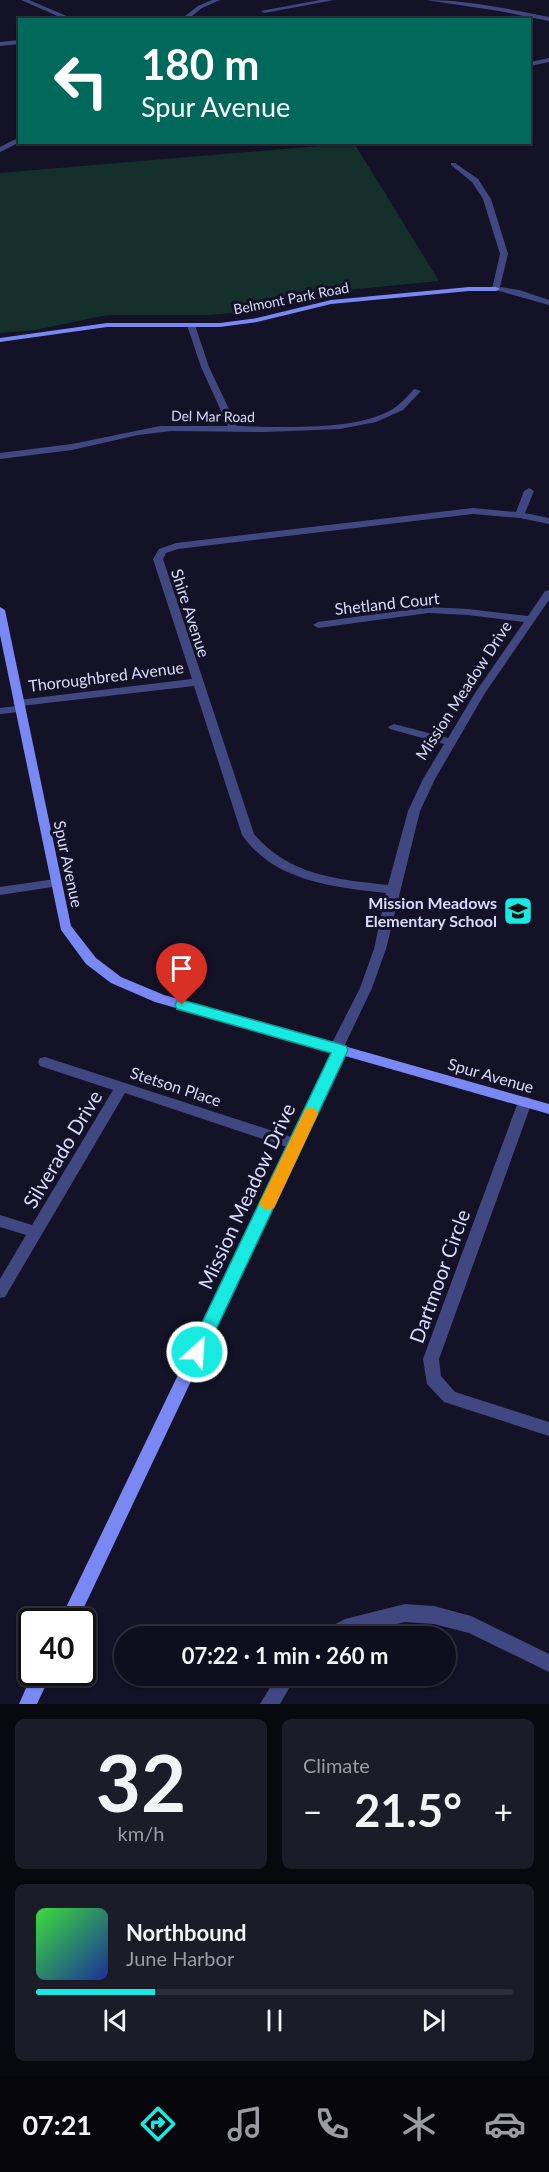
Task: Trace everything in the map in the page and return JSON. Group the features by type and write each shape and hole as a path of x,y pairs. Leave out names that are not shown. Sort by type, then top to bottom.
{"street":[{"path":"24,0 68,18"},
{"path":"186,18 200,7 217,0"},
{"path":"264,10 331,0"},
{"path":"429,0 499,9 549,19"},
{"path":"0,44 18,42"},
{"path":"531,64 549,60"},
{"path":"0,150 18,140"},
{"path":"453,164 475,181 487,199 504,254 496,289"},
{"name":"Belmont Park Road","path":"0,340 107,325 191,326 257,320 331,302 469,289 516,292 549,303"},
{"path":"191,326 205,367 234,430"},
{"name":"Del Mar Road","path":"0,456 173,428 234,430 356,424 398,410 411,401 417,391"},
{"path":"520,515 529,491"},
{"name":"Shire Avenue","path":"393,890 308,877 277,864 255,845 248,835 158,559 162,551 176,546 473,511 520,515 549,521"},
{"name":"Mission Meadow Drive","path":"75,1608 296,1144 366,988 380,949 414,811 429,779 480,693 549,593"},
{"name":"Spur Avenue","path":"0,610 55,883 66,927 91,961 116,980 160,999 549,1109"},
{"name":"Shetland Court","path":"318,626 429,610 468,612 531,620"},
{"name":"Thoroughbred Avenue","path":"0,711 19,706 197,682"},
{"path":"394,728 451,742"},
{"path":"0,891 55,883"},
{"name":"Stetson Place","path":"45,1062 296,1144"},
{"name":"Silverado Drive","path":"0,1292 122,1087"},
{"name":"Dartmoor Circle","path":"525,1102 431,1359 433,1379 450,1397 549,1429"},
{"path":"0,1221 35,1232"},
{"path":"353,1626 405,1613 434,1615 471,1625 549,1663"},
{"path":"28,1704 36,1686"},
{"path":"269,1704 281,1686"}],"green space":[{"path":"355,144 439,281 315,293 259,311 208,315 107,315 35,330 0,333 0,173"}],"slow traffic":[{"path":"268,1204 310,1114"}],"place":[{"name":"Mission Meadows Elementary School","path":"518,911"}],"route":[{"path":"182,1005 340,1050 197,1352"}]}
